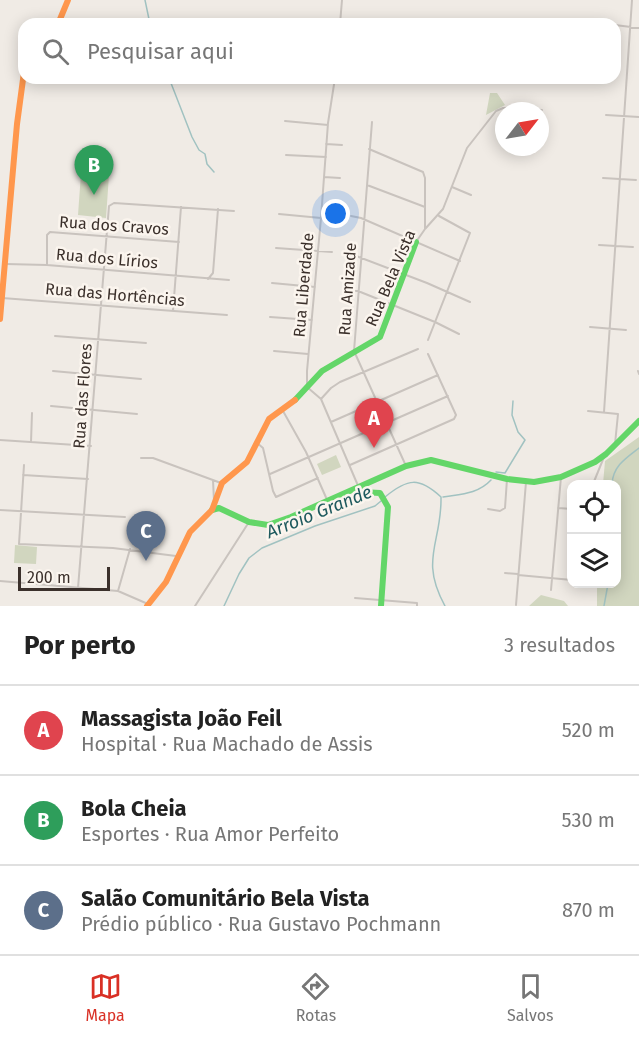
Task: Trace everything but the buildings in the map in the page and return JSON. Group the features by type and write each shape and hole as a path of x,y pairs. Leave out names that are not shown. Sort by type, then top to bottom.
{"main road":[{"path":"60,18 68,0"},
{"path":"0,319 22,84"},
{"name":"Rua Bela Vista","path":"222,483 248,462 269,419 283,411 322,371 380,337 416,242"},
{"path":"213,507 249,522 268,525 328,502 406,466 431,460 526,482 561,477 595,462 639,421"},
{"path":"147,605 164,586 190,532 213,507 222,483"},
{"path":"359,488 362,492 381,494 388,507 381,602"}],"street":[{"path":"340,18 342,0"},
{"path":"604,412 632,0"},
{"path":"621,26 639,28"},
{"name":"Rua Liberdade","path":"307,387 328,125 334,84"},
{"name":"Rua Bela Vista","path":"416,242 444,210 467,148 495,112"},
{"path":"606,115 639,117"},
{"path":"285,121 328,125"},
{"name":"Rua Amizade","path":"354,351 372,122"},
{"path":"327,144 342,145"},
{"path":"369,149 423,172 425,229"},
{"path":"286,155 326,157"},
{"path":"324,177 340,178"},
{"path":"603,178 636,180"},
{"path":"367,185 424,207"},
{"path":"452,187 471,195"},
{"name":"Rua das Flores","path":"78,588 109,206 114,203 181,207"},
{"path":"173,312 181,207 234,211"},
{"path":"208,279 213,273 218,210"},
{"path":"279,214 321,218 334,216"},
{"path":"351,216 364,219 460,261"},
{"path":"428,339 470,236 470,231 439,216"},
{"name":"Rua dos Cravos","path":"47,265 47,235 50,232 179,242"},
{"path":"598,244 633,247"},
{"path":"276,249 332,252"},
{"path":"351,254 470,302"},
{"name":"Rua dos Lírios","path":"4,264 47,265 229,280"},
{"path":"272,283 315,287"},
{"path":"346,291 358,291 459,334"},
{"name":"Rua das Hortências","path":"2,298 227,315"},
{"path":"270,317 312,320"},
{"path":"590,327 626,330"},
{"path":"55,336 146,343"},
{"path":"321,399 331,388 364,371 418,349"},
{"path":"274,351 308,354"},
{"path":"354,351 406,466"},
{"path":"350,465 452,421 456,415 428,354"},
{"path":"53,371 141,379"},
{"path":"330,422 438,375"},
{"path":"307,387 321,399 359,488"},
{"path":"270,474 448,396"},
{"path":"51,405 137,414"},
{"path":"283,411 309,457 328,502"},
{"path":"588,411 618,414 615,444"},
{"path":"31,442 32,413"},
{"path":"0,440 91,446"},
{"path":"256,442 263,448 276,497 318,478"},
{"path":"595,480 606,454"},
{"path":"141,458 153,458 222,483"},
{"path":"24,465 19,542 81,548 130,549 179,556"},
{"path":"23,475 88,479"},
{"path":"551,590 561,477"},
{"path":"488,509 500,511 505,508 507,479"},
{"path":"213,480 213,507"},
{"path":"516,605 526,482"},
{"path":"558,508 567,509"},
{"path":"0,510 125,517"},
{"path":"195,606 249,522"},
{"path":"118,591 130,549"},
{"path":"505,573 567,580"},
{"path":"0,581 118,591 147,605"},
{"path":"355,598 417,604"}],"green space":[{"path":"490,93 497,93 503,102 495,102 495,110 486,115"},
{"path":"81,173 109,175 106,218 78,215"},
{"path":"639,437 639,606 597,606 597,588 621,588 621,480 603,480 605,461"},
{"path":"336,455 341,467 322,475 317,464"},
{"path":"15,545 37,547 36,564 14,563"},
{"path":"541,595 564,601 568,606 529,606"}],"waterway":[{"path":"145,0 149,18"},
{"path":"171,84 192,137 199,150 205,154 207,164 214,172"},
{"path":"496,472 505,473 525,440 518,432 512,415 513,401"},
{"name":"Arroio Grande","path":"613,480 618,467 639,448"},
{"path":"443,497 475,491 491,480"},
{"name":"Arroio Grande","path":"385,497 400,486 413,482 426,486 441,497 433,563 437,590 445,606"},
{"name":"Arroio Grande","path":"224,606 249,558 262,548 315,526 375,506 381,501"},
{"name":"Arroio Grande","path":"604,606 607,588"}],"traffic: fast":[{"path":"295,400 322,371 380,337 416,242"},
{"path":"212,510 219,508 249,522 268,525 406,466 431,460 507,479 534,482 561,477 595,462 639,421"},
{"path":"359,488 362,492 380,493 388,507 381,606"}],"traffic: slow":[{"path":"60,18 68,0"},
{"path":"0,319 22,84"},
{"path":"147,606 166,582 190,532 212,510 222,483 247,462 269,419 295,400"}],"place":[{"name":"Bola Cheia","path":"94,195"},
{"name":"Massagista João Feil","path":"374,448"},
{"name":"Salão Comunitário Bela Vista","path":"146,561"}]}
